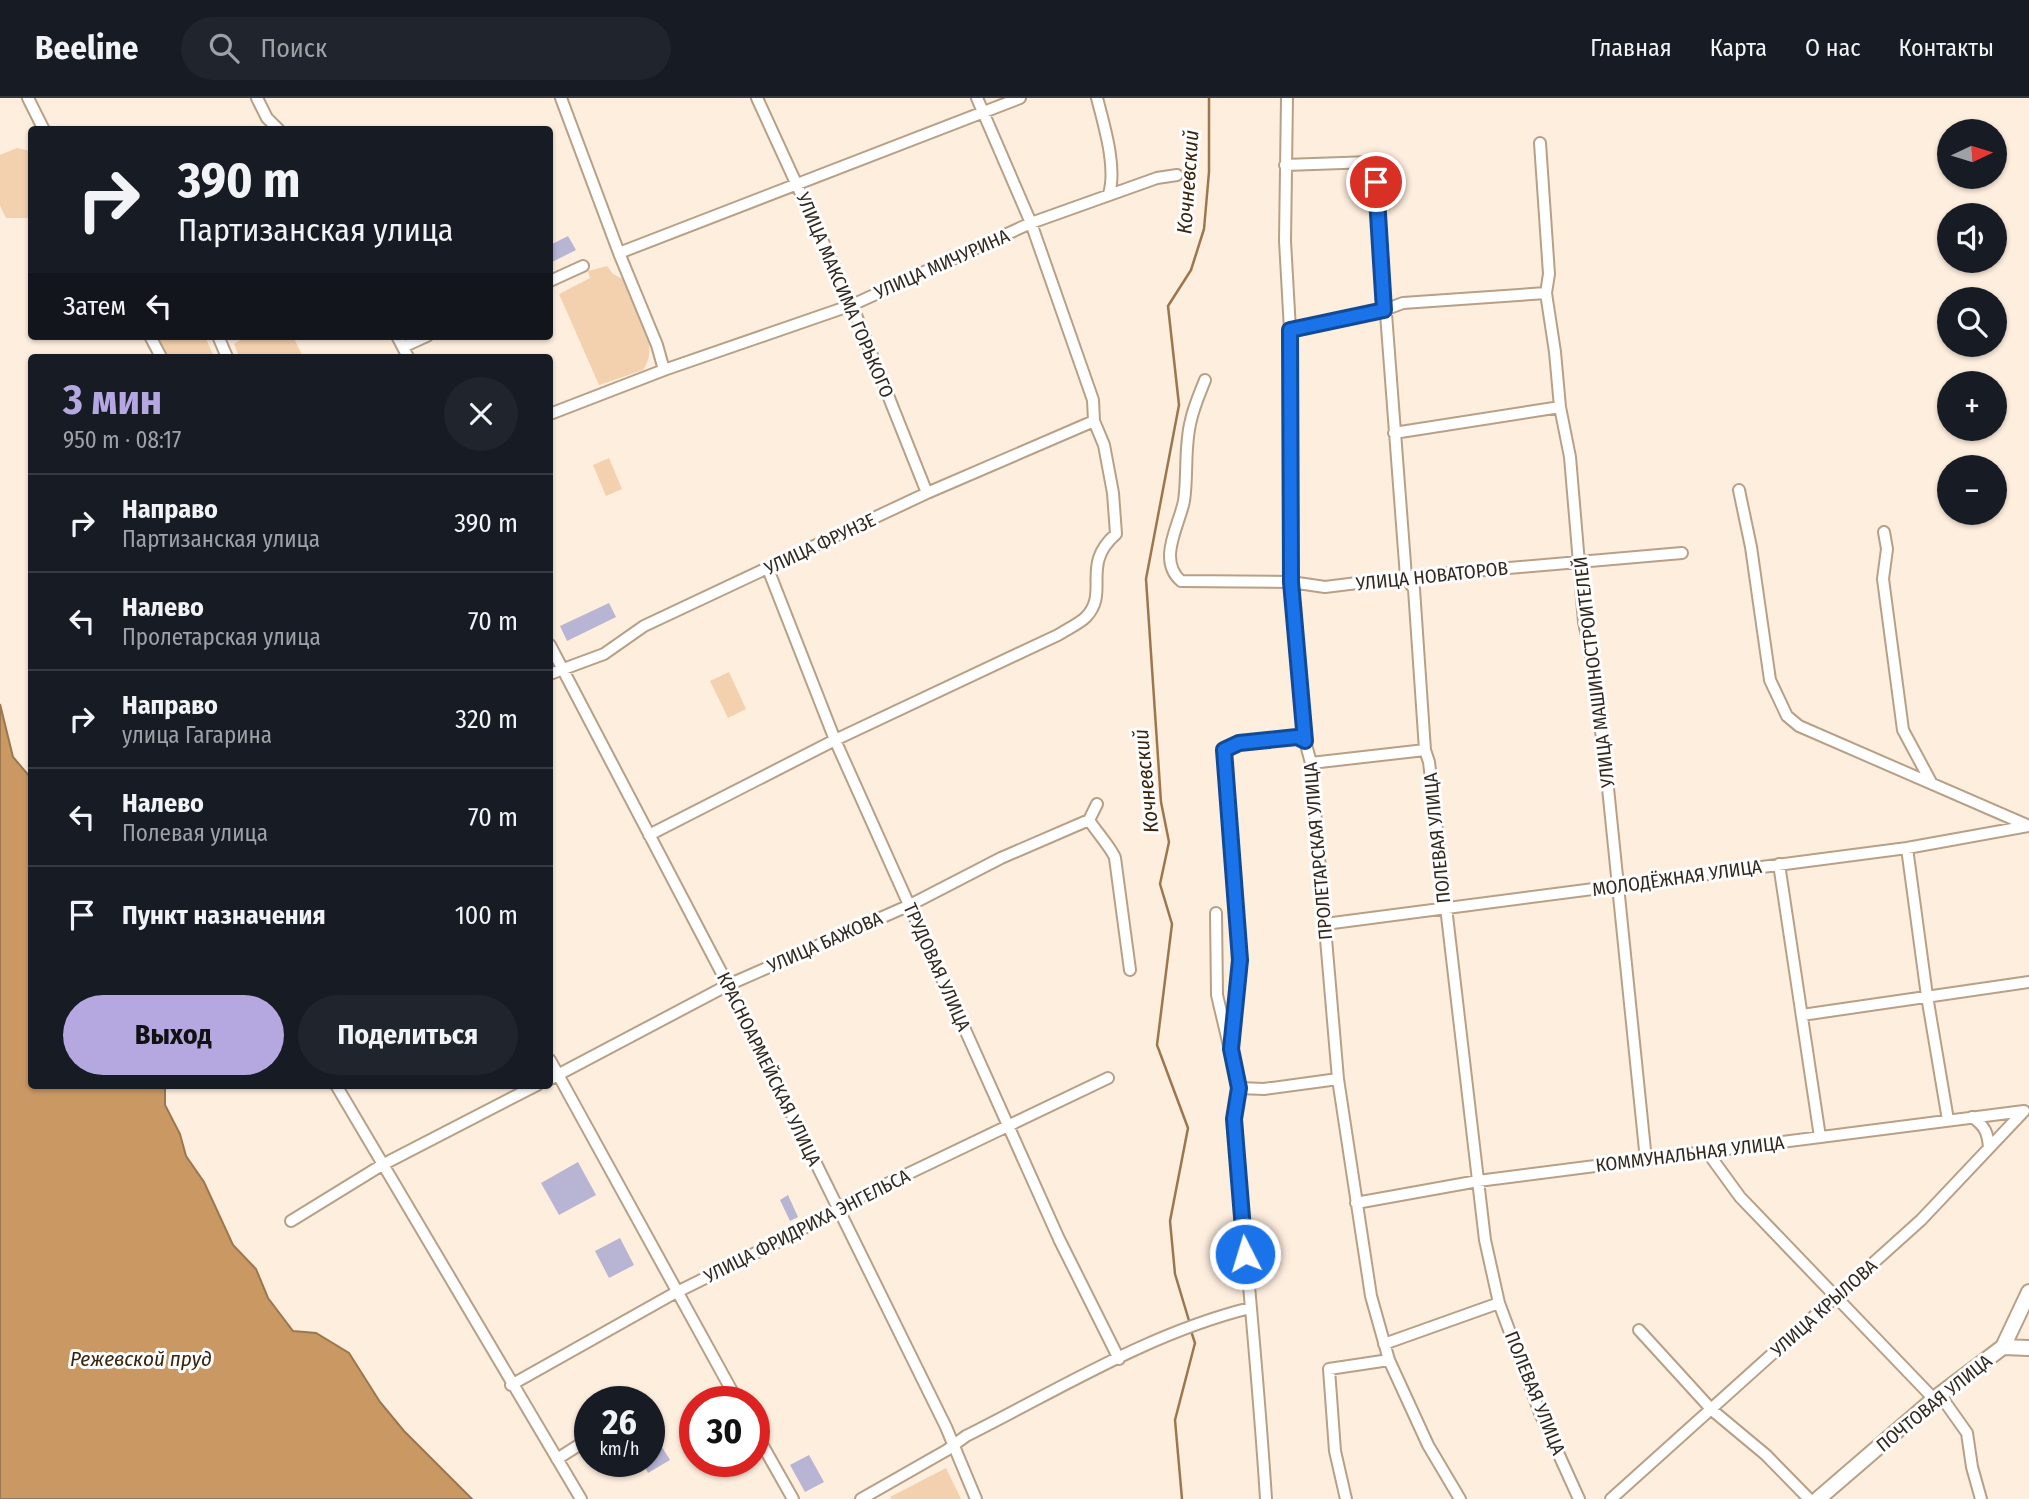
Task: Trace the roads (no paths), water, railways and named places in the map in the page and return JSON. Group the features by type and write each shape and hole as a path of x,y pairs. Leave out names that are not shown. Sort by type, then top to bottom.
{"main road":[{"name":"ПОЧТОВАЯ УЛИЦА","path":"1818,1499 1937,1397 2003,1347 2029,1292"},
{"path":"2003,1347 2029,1348"}],"street":[{"path":"28,98 42,126"},
{"path":"257,98 267,118 275,126"},
{"path":"561,98 619,253 643,308 664,370"},
{"name":"УЛИЦА МАКСИМА ГОРЬКОГО","path":"757,98 852,305 927,494"},
{"path":"649,835 835,740 1058,635 1085,618 1094,605 1097,558 1102,545 1116,534 1113,493 1104,445 1094,421 1093,400 1031,223 978,98"},
{"path":"619,253 1020,98"},
{"path":"1097,98 1111,163 1113,180 1109,194"},
{"name":"ПРОЛЕТАРСКАЯ УЛИЦА","path":"1287,98 1285,241 1290,330 1291,582 1305,741 1311,763 1339,1079 1371,1296 1388,1360 1428,1445 1460,1499"},
{"name":"УЛИЦА МАШИНОСТРОИТЕЛЕЙ","path":"1540,144 1549,274 1546,293 1560,407 1570,457 1584,622 1595,678 1646,1160"},
{"name":"ПОЛЕВАЯ УЛИЦА","path":"1285,165 1371,162 1376,182 1406,577 1414,589 1425,750 1429,762 1485,1240 1499,1303 1540,1413 1579,1499"},
{"name":"УЛИЦА МИЧУРИНА","path":"553,413 664,370 852,305 1031,223 1157,178 1177,175"},
{"path":"553,280 583,266"},
{"path":"1290,330 1384,310 1403,303 1546,293"},
{"name":"УЛИЦА НОВАТОРОВ","path":"1205,380 1190,421 1184,501 1171,538 1171,564 1175,575 1181,581 1291,582 1325,587 1406,577 1682,553"},
{"path":"1394,433 1560,407"},
{"name":"УЛИЦА ФРУНЗЕ","path":"553,672 561,667 604,654 644,626 927,494 1094,421"},
{"path":"1739,490 1751,547 1770,680 1787,716 1799,726 2029,826"},
{"path":"1884,532 1886,549 1883,579 1903,730 1931,784"},
{"name":"ТРУДОВАЯ УЛИЦА","path":"768,569 835,740 1059,1239 1119,1359"},
{"name":"КРАСНОАРМЕЙСКАЯ УЛИЦА","path":"553,651 728,985 953,1446 976,1499"},
{"path":"1231,1049 1240,960 1224,750 1239,743 1274,739 1297,737 1305,741"},
{"path":"1311,763 1425,750"},
{"path":"1097,804 1089,820 1103,843 1113,851 1115,858 1130,970"},
{"name":"УЛИЦА БАЖОВА","path":"554,1077 728,985 910,905 1001,858 1089,820"},
{"name":"МОЛОДЁЖНАЯ УЛИЦА","path":"1325,924 1908,848 2029,826"},
{"path":"1908,848 1927,996 1948,1120"},
{"path":"1779,864 1819,1137"},
{"path":"1216,913 1217,995 1239,1088 1234,1119 1258,1373 1266,1499"},
{"path":"1802,1015 2029,982"},
{"path":"554,1077 729,1386"},
{"name":"УЛИЦА ФРИДРИХА ЭНГЕЛЬСА","path":"512,1385 676,1292 838,1209 1108,1078"},
{"path":"1239,1088 1264,1089 1339,1079"},
{"path":"338,1089 581,1499"},
{"path":"291,1221 382,1165 529,1089"},
{"name":"КОММУНАЛЬНАЯ УЛИЦА","path":"1356,1202 1478,1181 1708,1153 2026,1109"},
{"name":"УЛИЦА КРЫЛОВА","path":"1611,1499 1920,1220 2026,1109"},
{"path":"1972,1117 1987,1133 1989,1148"},
{"path":"1708,1153 1740,1197 1835,1297 1937,1397 1967,1433 1972,1467 1981,1499"},
{"path":"1384,1345 1499,1303"},
{"path":"861,1499 966,1436 1119,1359 1205,1320 1250,1308"},
{"path":"1639,1330 1712,1410 1766,1454 1809,1499"},
{"path":"1346,1499 1335,1451 1329,1369 1388,1360"},
{"path":"556,1459 574,1448"},
{"path":"770,1458 793,1499"}],"water":[{"name":"Режевской пруд","path":"0,704 13,757 28,774 28,1089 165,1089 165,1105 180,1134 186,1156 204,1182 233,1245 256,1269 268,1298 293,1331 316,1333 349,1353 380,1402 404,1431 472,1499 0,1499"}],"waterway":[{"name":"Кочневский","path":"1190,1324 1175,1274 1170,1221 1188,1128 1157,1045 1172,924 1160,884 1169,842 1161,802 1146,579 1179,405 1168,306 1191,270 1204,229 1209,172 1209,98"},
{"name":"Кочневский","path":"1182,1499 1175,1420 1195,1343 1191,1331"}]}
